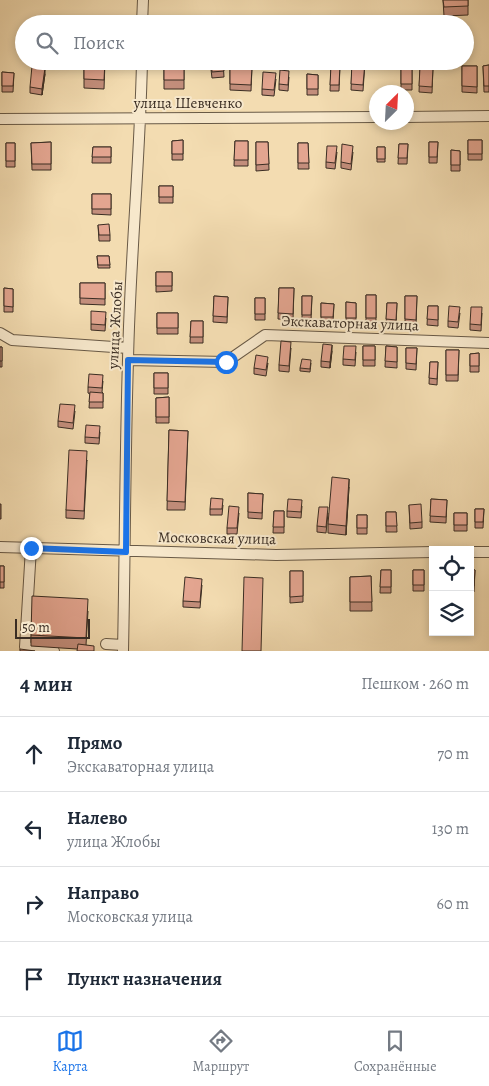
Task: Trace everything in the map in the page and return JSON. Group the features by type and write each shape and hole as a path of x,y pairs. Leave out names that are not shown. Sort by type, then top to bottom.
{"street":[{"path":"142,15 143,0"},
{"name":"улица Жлобы","path":"123,648 128,348 141,118 142,70"},
{"path":"414,117 489,116"},
{"name":"улица Шевченко","path":"0,118 369,117"},
{"path":"0,333 12,340 128,348"},
{"name":"Экскаваторная улица","path":"128,360 226,362 265,335 489,343"},
{"name":"Московская улица","path":"0,547 276,555 429,552"},
{"path":"31,548 25,647 54,651"},
{"path":"474,552 489,552"},
{"path":"106,644 123,648"}],"building":[{"path":"443,0 468,0 468,6 444,7"},
{"path":"489,65 489,86 484,86 483,66"},
{"path":"474,66 477,66 477,87 462,86 462,70 474,70"},
{"path":"32,70 45,70 42,89 30,87"},
{"path":"84,70 105,70 104,80 84,79"},
{"path":"164,70 184,70 184,80 164,80"},
{"path":"212,70 224,70 224,71 212,72"},
{"path":"230,70 252,70 251,85 230,84"},
{"path":"280,70 289,71 288,85 279,84"},
{"path":"331,70 340,70 339,85 330,85"},
{"path":"352,70 364,70 363,85 351,84"},
{"path":"401,70 412,70 412,84 401,84"},
{"path":"420,70 433,70 432,87 419,86"},
{"path":"2,72 14,73 13,86 2,86"},
{"path":"263,72 276,73 274,90 262,89"},
{"path":"307,74 318,75 318,89 307,89"},
{"path":"183,140 183,154 172,154 172,141"},
{"path":"468,140 482,140 482,154 468,154"},
{"path":"235,141 248,141 248,160 234,160"},
{"path":"51,142 51,164 32,164 31,143"},
{"path":"256,142 268,142 269,164 256,165"},
{"path":"429,142 438,142 437,157 429,157"},
{"path":"6,143 15,143 15,161 6,161"},
{"path":"298,143 308,143 309,163 298,163"},
{"path":"342,144 353,146 351,164 341,162"},
{"path":"399,144 408,144 407,158 398,158"},
{"path":"327,146 337,146 335,163 326,162"},
{"path":"93,147 111,147 111,157 92,157"},
{"path":"377,147 385,147 385,159 377,159"},
{"path":"451,150 460,151 460,165 451,165"},
{"path":"159,186 173,186 173,197 159,197"},
{"path":"92,194 111,194 111,209 92,209"},
{"path":"109,224 110,235 99,235 98,225"},
{"path":"97,256 109,256 110,265 98,265"},
{"path":"156,272 172,272 172,286 156,286"},
{"path":"80,283 105,283 105,299 80,298"},
{"path":"4,288 13,289 13,307 4,306"},
{"path":"279,288 294,288 293,314 278,313"},
{"path":"366,295 376,295 376,318 366,318"},
{"path":"214,296 228,297 227,317 213,316"},
{"path":"302,296 312,296 311,315 302,315"},
{"path":"405,296 417,296 416,320 405,319"},
{"path":"255,298 265,298 265,314 255,314"},
{"path":"346,302 356,303 356,318 346,318"},
{"path":"321,303 334,304 333,317 321,317"},
{"path":"387,303 397,303 396,320 386,319"},
{"path":"428,306 438,306 438,320 427,319"},
{"path":"449,306 460,307 458,322 448,321"},
{"path":"471,307 482,307 481,325 470,324"},
{"path":"91,311 106,312 105,325 91,324"},
{"path":"157,313 178,313 178,328 157,328"},
{"path":"191,321 203,321 203,337 190,337"},
{"path":"281,341 291,342 289,366 279,365"},
{"path":"323,344 332,345 330,362 321,361"},
{"path":"344,346 356,346 355,360 343,359"},
{"path":"363,346 375,346 375,360 363,360"},
{"path":"386,346 397,347 397,362 385,361"},
{"path":"0,347 2,347 2,361 0,361"},
{"path":"406,348 417,348 416,364 406,363"},
{"path":"446,350 459,350 458,375 446,375"},
{"path":"479,353 479,366 470,366 470,354"},
{"path":"256,355 268,357 266,370 254,368"},
{"path":"302,359 311,360 310,369 300,368"},
{"path":"430,362 438,362 437,379 429,378"},
{"path":"154,373 168,373 168,388 154,388"},
{"path":"89,374 103,375 102,388 88,387"},
{"path":"90,392 103,393 103,402 89,402"},
{"path":"169,397 169,417 156,417 156,398"},
{"path":"60,404 75,405 73,423 58,421"},
{"path":"86,425 100,426 99,438 85,437"},
{"path":"169,430 188,431 185,502 167,501"},
{"path":"69,450 87,451 84,511 66,510"},
{"path":"332,477 349,479 346,526 328,524"},
{"path":"248,493 263,494 262,513 248,512"},
{"path":"211,498 223,499 222,509 210,509"},
{"path":"288,499 302,500 301,512 287,511"},
{"path":"431,499 447,500 446,517 430,516"},
{"path":"421,504 422,522 410,523 409,505"},
{"path":"229,506 239,507 237,528 227,528"},
{"path":"319,507 328,507 326,527 317,526"},
{"path":"475,509 484,509 483,522 475,522"},
{"path":"274,511 284,511 284,527 273,527"},
{"path":"386,512 396,512 397,526 386,526"},
{"path":"454,513 467,513 467,525 454,525"},
{"path":"357,515 367,515 367,528 357,528"},
{"path":"0,566 4,566 4,582 0,582"},
{"path":"381,570 391,570 391,587 380,587"},
{"path":"413,570 424,570 424,585 413,585"},
{"path":"290,571 303,571 303,596 290,597"},
{"path":"371,576 372,602 350,602 350,577"},
{"path":"185,577 202,579 200,602 183,601"},
{"path":"244,577 263,578 261,651 242,651"},
{"path":"32,596 88,599 86,638 31,635"},
{"path":"78,644 94,646 94,651 77,651"}],"route":[{"path":"31,548 126,552 128,360 226,362"}]}
